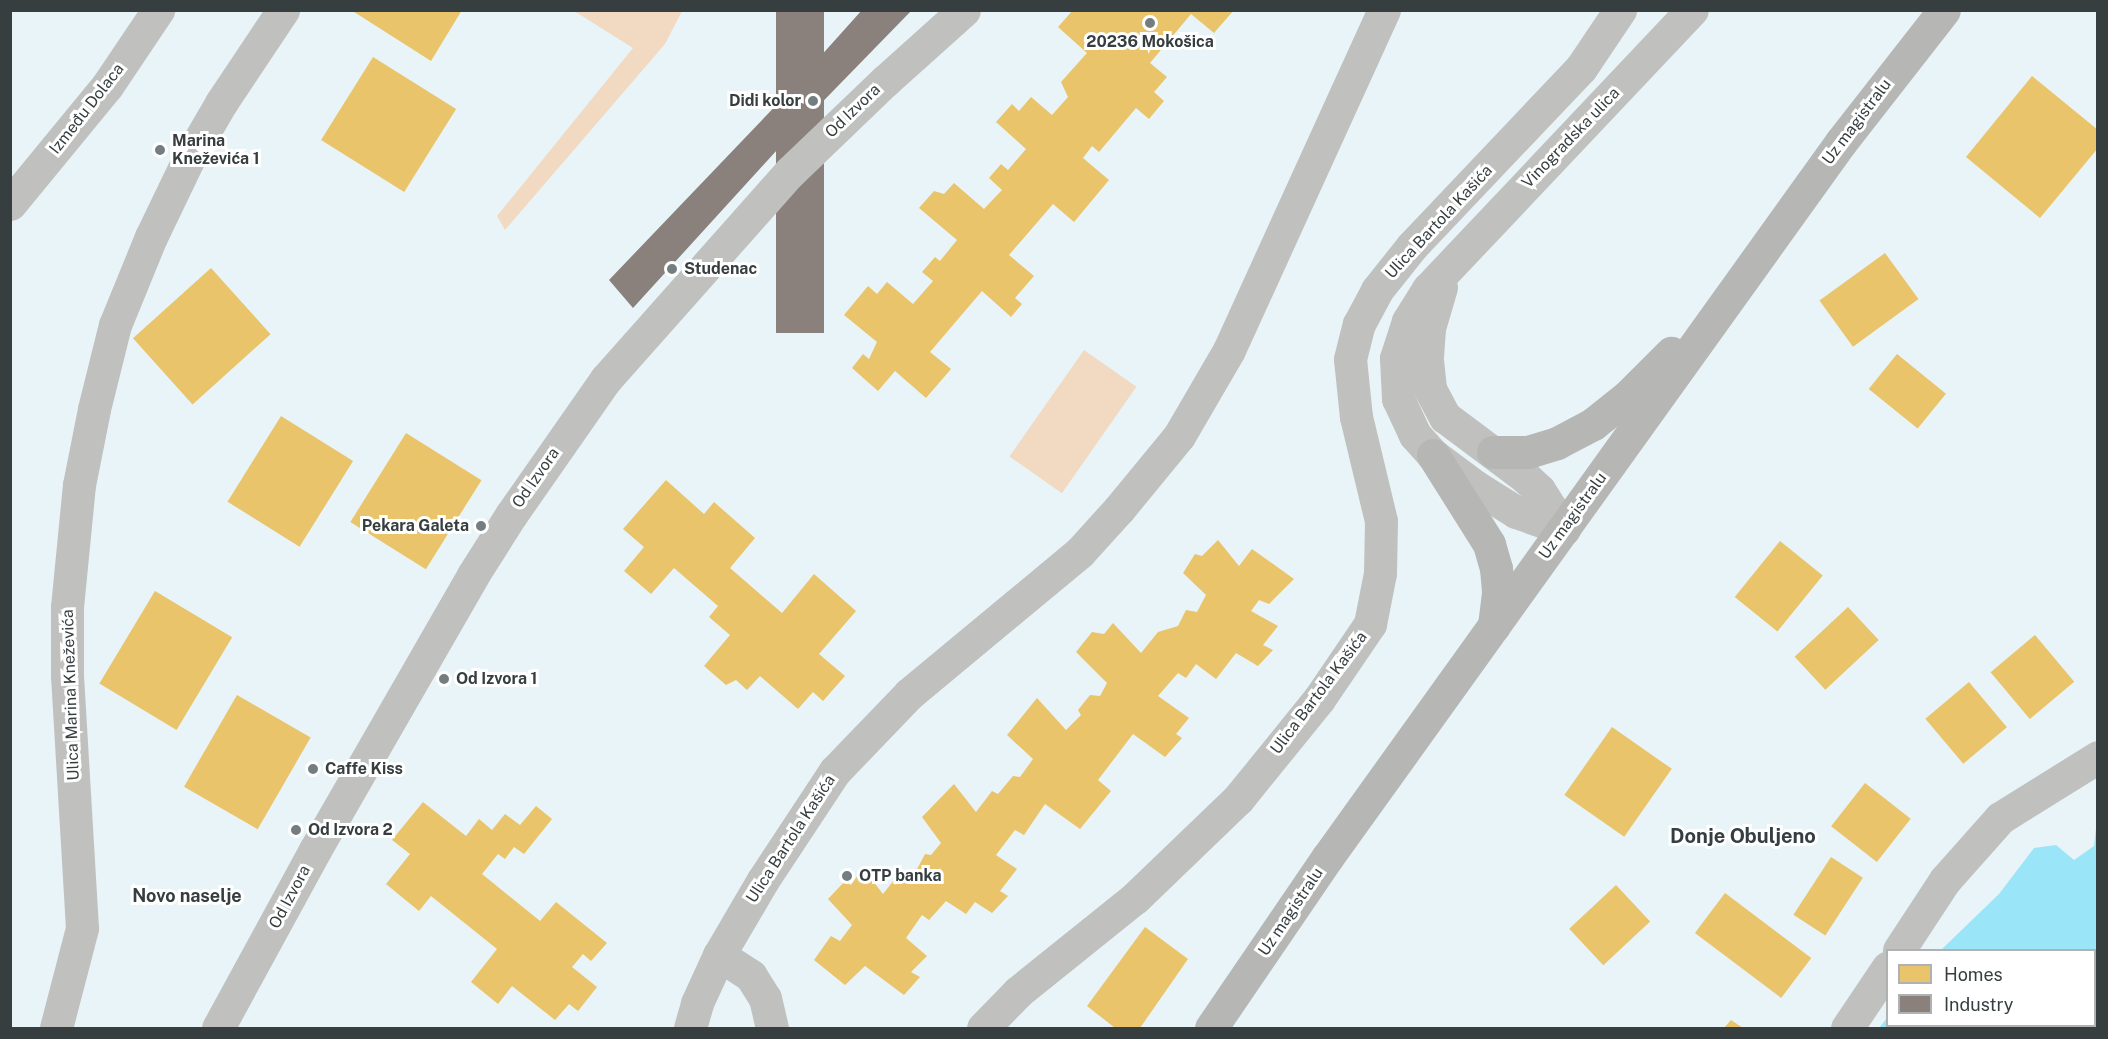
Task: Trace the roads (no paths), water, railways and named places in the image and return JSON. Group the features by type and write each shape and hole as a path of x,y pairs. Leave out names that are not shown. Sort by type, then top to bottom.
{"main road":[{"name":"Uz magistralu","path":"1211,1029 1327,858 1841,142 1944,10"},
{"path":"1493,452 1528,452 1557,443 1593,424 1628,396 1733,294"},
{"path":"1433,455 1489,544 1496,568 1498,593 1494,626"}],"street":[{"name":"Između Dolaca","path":"10,204 107,86 158,10"},
{"name":"Ulica Marina Kneževića","path":"56,1029 82,928 67,676 67,607 79,485 94,408 115,325 151,237 210,121 283,10"},
{"name":"Od Izvora","path":"218,1029 315,850 473,575 511,515 606,379 790,172 885,81 964,10"},
{"name":"Ulica Bartola Kašića","path":"690,1029 697,1003 720,954 775,861 835,771 909,694 1080,552 1179,436 1229,350 1384,10"},
{"name":"Ulica Bartola Kašića","path":"983,1029 1018,992 1135,898 1238,799 1319,699 1370,624 1380,573 1381,521 1356,417 1350,359 1359,324 1377,290 1412,246 1581,68 1620,10"},
{"name":"Vinogradska ulica","path":"1564,529 1516,512 1433,455 1415,435 1398,399 1395,358 1408,321 1428,289 1692,10"},
{"name":"Vinogradska ulica","path":"1448,266 1430,328 1427,360 1430,390 1445,417 1539,490 1564,529"},
{"path":"1900,949 1945,880 2000,818 2097,757"},
{"path":"720,954 751,976 765,998 772,1029"},
{"path":"1847,1029 1886,969"}],"water":[{"path":"2097,819 2097,1028 1879,1028 1886,1019 1886,1027 2096,1027 2096,949 1942,949 1999,894 2034,848 2056,845 2074,860 2094,846"}],"place":[{"name":"20236 Mokošica","path":"1150,23"},
{"name":"Didi kolor","path":"813,101"},
{"name":"Marina Kneževića 1","path":"160,150"},
{"name":"Studenac","path":"672,269"},
{"name":"Pekara Galeta","path":"481,526"},
{"name":"Od Izvora 1","path":"444,679"},
{"name":"Caffe Kiss","path":"313,769"},
{"name":"Od Izvora 2","path":"296,830"},
{"name":"OTP banka","path":"847,876"}],"district":[{"name":"Donje Obuljeno","path":"1743,836"},
{"name":"Novo naselje","path":"187,896"}]}
